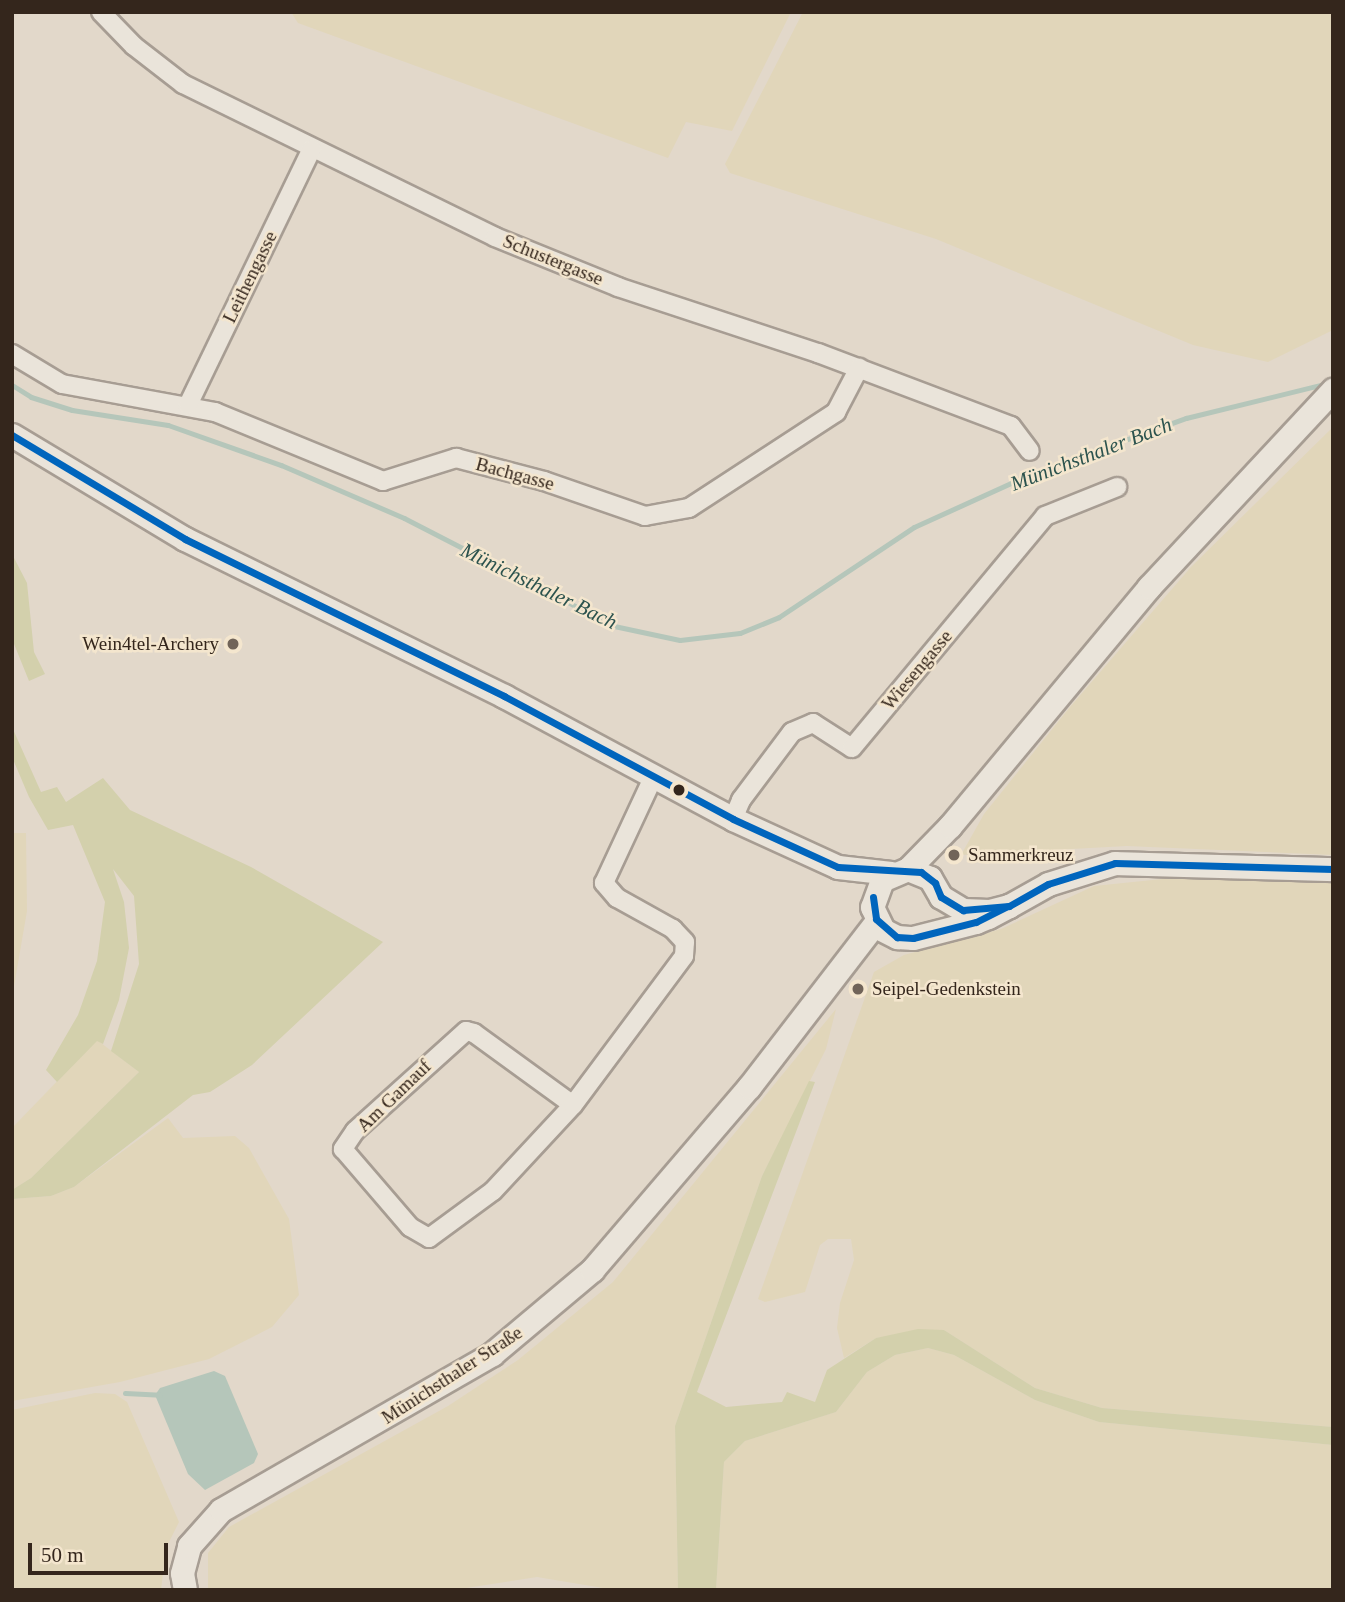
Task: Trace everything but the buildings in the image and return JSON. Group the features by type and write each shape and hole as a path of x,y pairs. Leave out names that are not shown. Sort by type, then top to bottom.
{"street":[{"name":"Schustergasse","path":"101,12 134,46 183,84 312,149 558,264 859,368 1011,426 1030,451"},
{"name":"Leithengasse","path":"188,405 312,149"},
{"name":"Bachgasse","path":"12,354 40,373 84,391 188,405 298,443 383,481 456,458 544,481 645,516 689,508 836,412 859,368"},
{"path":"873,898 950,826 1119,621 1326,397"},
{"path":"12,435 186,539 504,696 733,820 838,867 873,898 877,920 883,930 914,937 940,917 940,893 950,826"},
{"name":"Wiesengasse","path":"733,820 741,800 792,732 813,723 852,748 1045,516 1117,487"},
{"name":"Am Gamauf","path":"573,1105 474,1033 466,1031 355,1132 343,1149 410,1227 429,1238 493,1191 573,1105 684,956 684,942 673,929 617,898 604,883 653,778"},
{"name":"Münichsthaler Straße","path":"845,965 875,948 976,922 1048,884 1115,863 1333,869"},
{"path":"838,867 900,871 930,877 940,893 976,912 1009,906"},
{"name":"Münichsthaler Straße","path":"185,1590 182,1573 189,1546 221,1510 454,1378 565,1296 650,1207 845,965 877,920"}],"shaded area":[{"path":"291,12 791,12 732,131 686,122 668,158 298,23"},
{"path":"803,12 1333,12 1333,330 1268,362 1193,345 936,239 730,173 725,164"},
{"path":"1333,427 1333,855 1127,846 961,855 984,814 1070,707 1191,567"},
{"path":"12,554 27,583 34,652 45,674 29,681 12,639"},
{"path":"12,727 41,792 57,787 66,802 103,778 130,810 251,867 383,942 252,1065 210,1092 193,1095 74,1187 51,1196 12,1199 12,1190 31,1178 139,1072 111,1051 139,964 134,896 113,869 124,902 129,948 119,1000 103,1044 97,1041 57,1082 46,1070 78,1015 97,961 105,902 73,825 48,830 29,797 12,757"},
{"path":"12,833 26,833 27,911 12,998"},
{"path":"1172,878 1333,883 1333,1427 1102,1408 1035,1388 944,1330 876,1338 844,1358 837,1328 840,1303 854,1260 851,1239 828,1239 820,1245 805,1292 765,1302 758,1299 874,972 904,955 1001,929 1094,886"},
{"path":"836,1009 826,1049 762,1176 675,1426 678,1590 615,1590 537,1577 453,1590 208,1590 208,1553 229,1527 448,1406 518,1360 613,1282"},
{"path":"97,1040 139,1072 31,1178 12,1190 12,1128"},
{"path":"809,1081 815,1082 697,1392 726,1407 782,1402 787,1392 815,1402 827,1370 876,1338 918,1329 944,1330 1035,1388 1102,1408 1333,1427 1333,1445 1099,1422 1035,1400 954,1355 928,1348 895,1355 867,1372 836,1412 745,1441 724,1462 716,1590 678,1590 675,1426 762,1176"},
{"path":"168,1118 183,1138 235,1136 249,1148 289,1219 299,1295 272,1327 209,1359 120,1382 12,1401 12,1199 51,1196 74,1187"},
{"path":"928,1348 954,1355 1035,1400 1099,1422 1333,1445 1333,1590 716,1590 724,1462 745,1441 836,1412 867,1372 895,1355"},
{"path":"214,1371 225,1376 258,1454 254,1463 205,1490 188,1474 155,1395 160,1388"},
{"path":"95,1393 115,1394 127,1402 179,1522 166,1548 161,1590 12,1590 12,1410"}],"waterway":[{"name":"Münichsthaler Bach","path":"12,385 31,397 72,410 168,425 281,465 404,518 614,626 680,640 740,633 779,617 914,527 1031,474 1186,418 1328,383"},
{"path":"125,1393 160,1395"}],"transit line":[{"path":"12,435 185,539 504,696 733,819 838,867 921,872 935,883 941,897 963,910 1009,906 1048,884 1115,863 1333,869"},
{"path":"873,897 876,919 897,937 913,938 976,922 1006,907"}],"place":[{"name":"Wein4tel-Archery","path":"233,644"},
{"name":"Sammerkreuz","path":"954,855"},
{"name":"Seipel-Gedenkstein","path":"858,989"}]}
